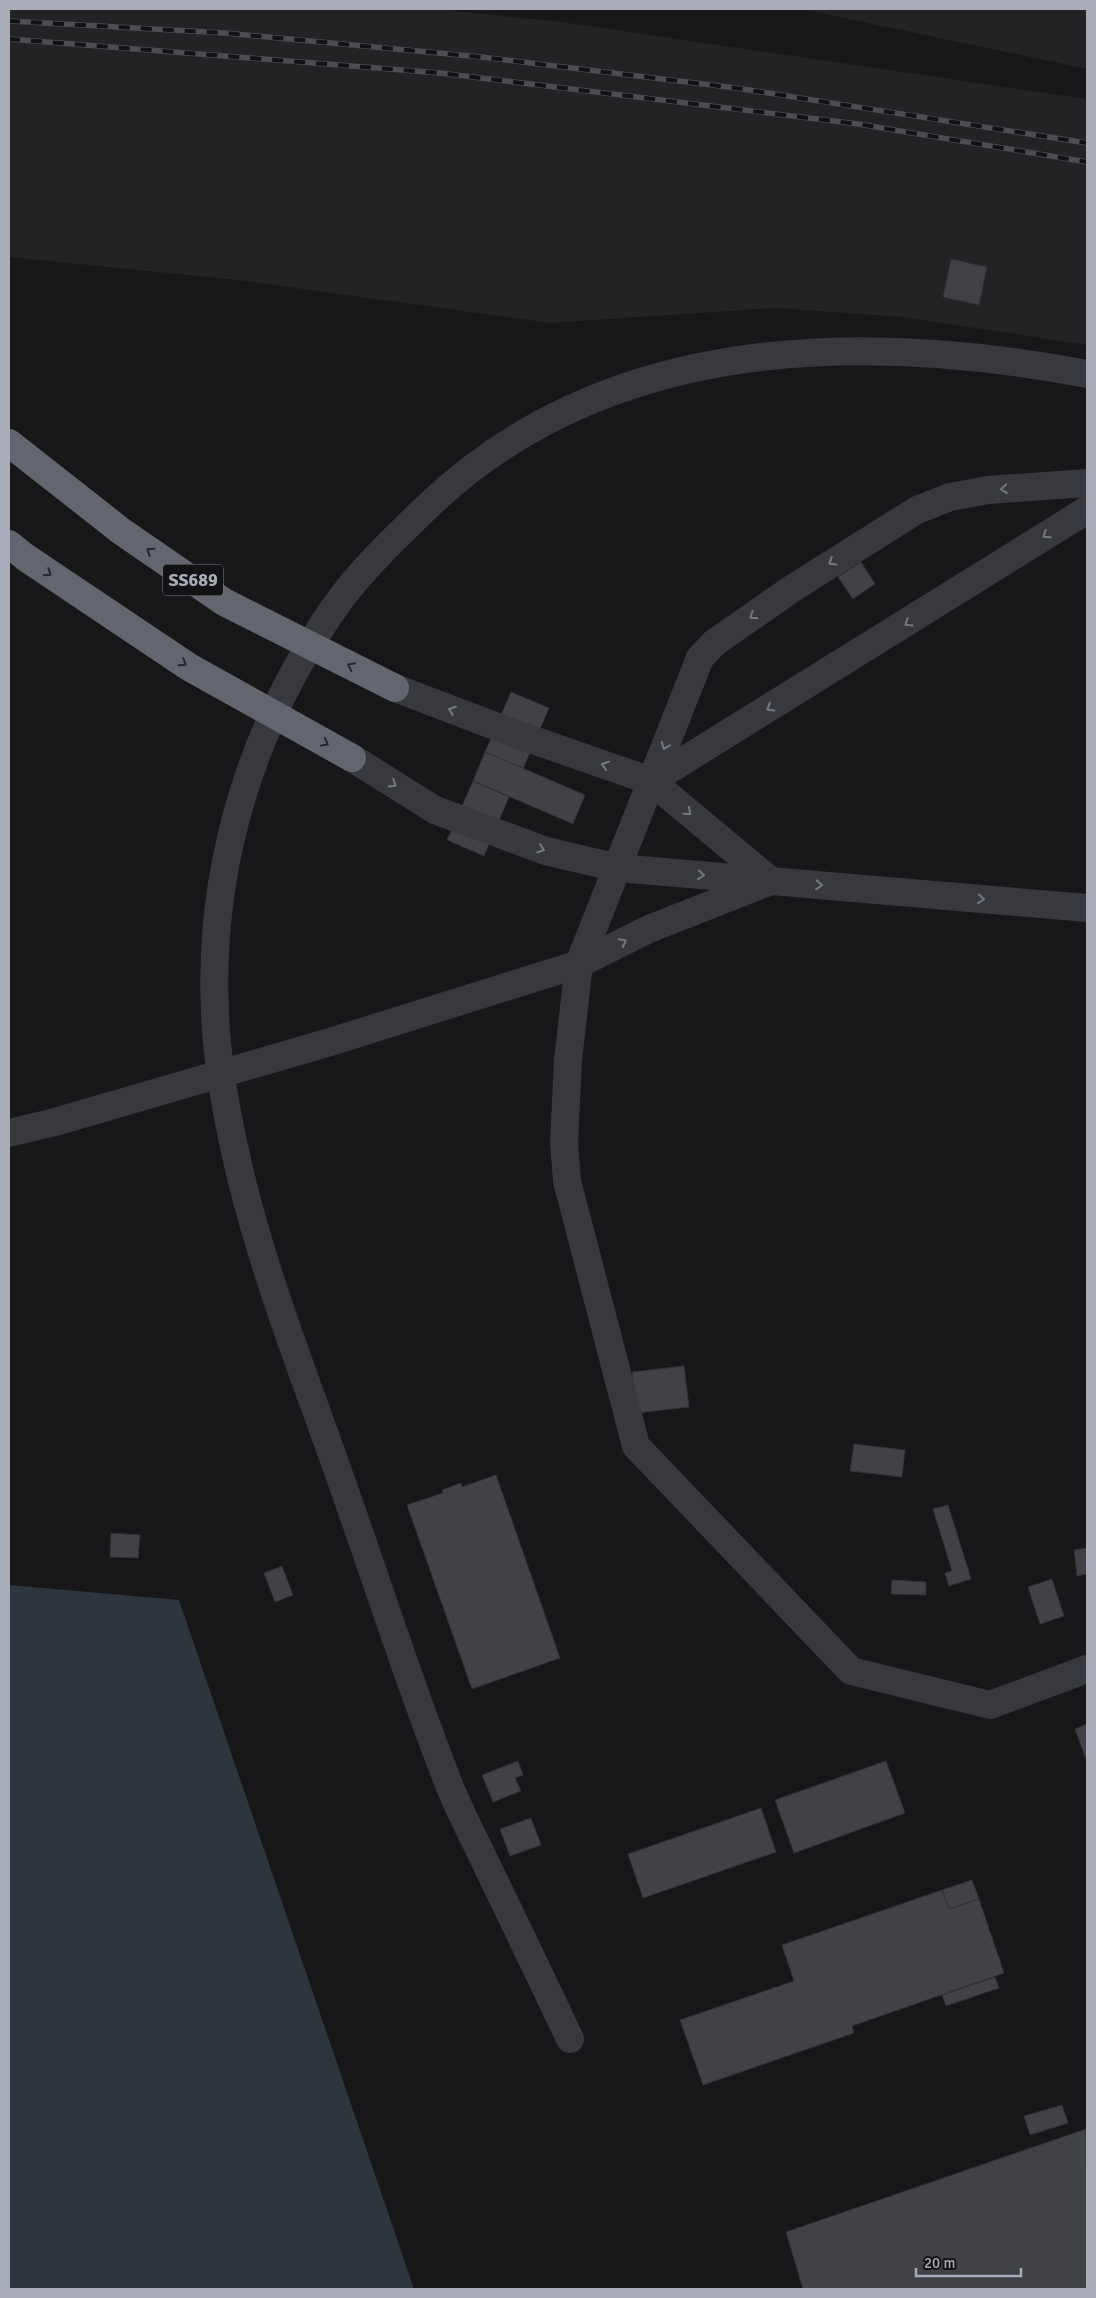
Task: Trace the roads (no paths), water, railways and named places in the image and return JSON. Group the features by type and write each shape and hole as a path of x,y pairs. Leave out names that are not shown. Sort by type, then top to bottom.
{"highway":[{"name":"SS689","path":"9,444 121,531 224,602 395,688"},
{"path":"14,550 189,667 352,758"}],"street":[{"path":"570,2039 450,1787 279,1304 242,1180 227,1110 219,1058 214,988 217,913 225,864 237,812 264,734 284,690 340,600 383,550 440,495 500,447 563,413 644,380 725,362 817,352 886,350 968,355 1087,374"},
{"path":"1087,483 988,490 950,497 917,510 793,588 714,643 700,658 579,964 568,1060 564,1143 567,1181 636,1446 851,1671 990,1705 1087,1669"},
{"path":"651,781 1087,510"},
{"path":"395,688 516,734 651,781 770,881"},
{"path":"352,758 435,810 546,851 618,868 1087,908"},
{"path":"9,1133 55,1122 320,1044 579,964 649,929 770,881"}],"railway":[{"path":"9,21 225,33 481,57 736,88 1087,143"},
{"path":"9,39 440,73 858,124 1087,162"}]}
